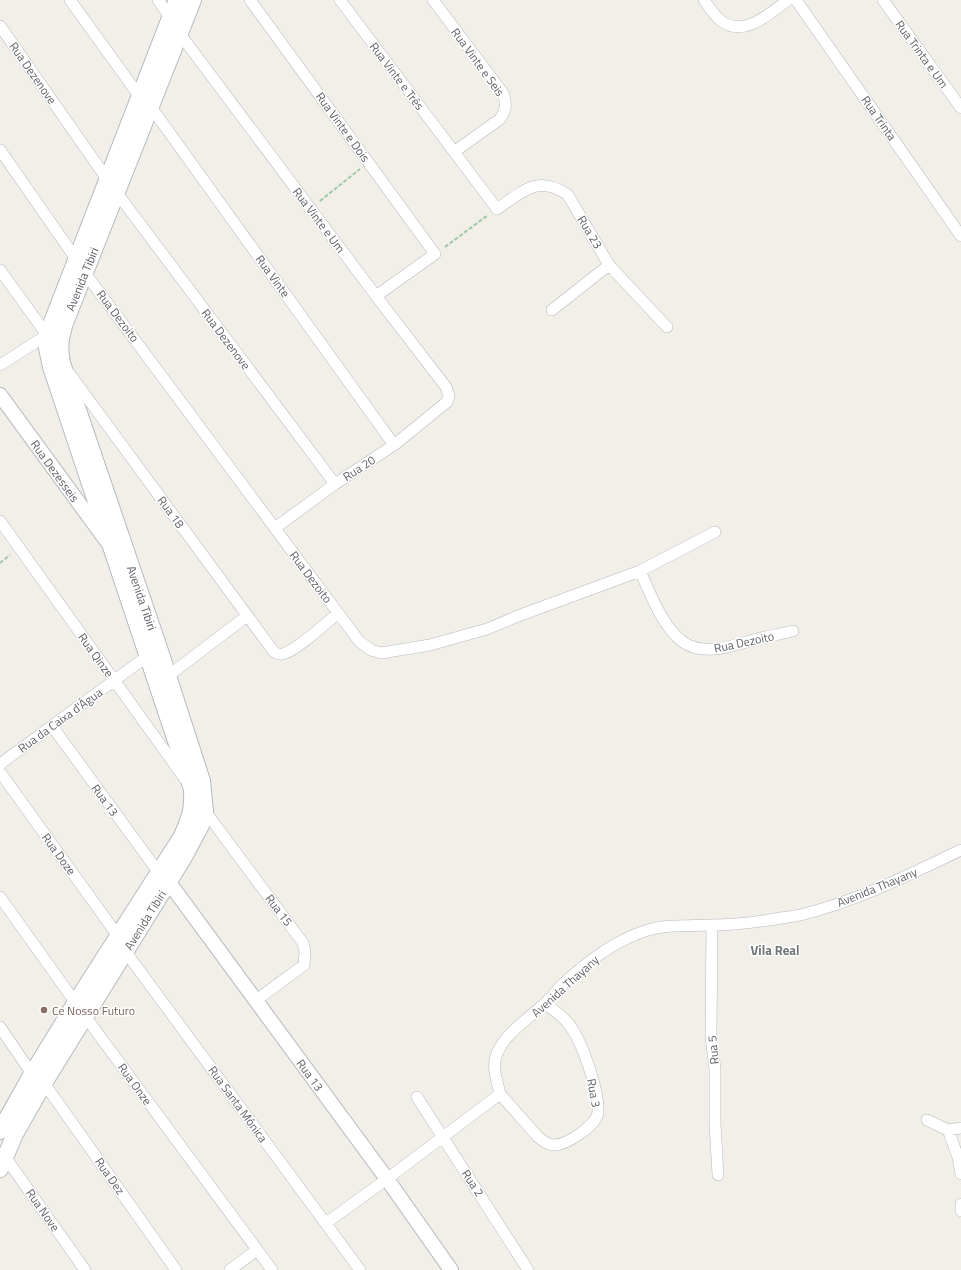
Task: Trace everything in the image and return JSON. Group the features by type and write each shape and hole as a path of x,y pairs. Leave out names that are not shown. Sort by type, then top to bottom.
{"main road":[{"name":"Avenida Tibiri","path":"0,1131 85,1016 125,951 164,877 190,817 193,805 192,789 153,653 56,365 47,348 48,335 117,193 133,132 145,102 170,17 177,0"},
{"name":"Avenida Tibiri","path":"145,102 180,34 193,0"},
{"name":"Avenida Tibiri","path":"2,1158 16,1134 38,1078 76,1002 118,936 164,877 184,857 198,830 205,811 202,781 168,676 153,653 111,546 56,365 61,334 107,179 133,132"}],"street":[{"name":"Rua Vinte","path":"70,0 394,445"},
{"path":"158,0 170,17"},
{"name":"Rua Vinte e Dois","path":"250,0 435,254"},
{"name":"Rua Vinte e Três","path":"340,0 454,152"},
{"name":"Rua Vinte e Seis","path":"433,0 503,93 506,107 500,119 454,152"},
{"path":"704,0 720,20 728,25 739,27 748,26 762,19 788,0"},
{"name":"Rua Trinta","path":"796,0 961,236"},
{"name":"Rua Trinta e Um","path":"884,0 961,108"},
{"name":"Rua Dezenove","path":"0,26 107,179"},
{"name":"Rua Vinte e Um","path":"180,34 446,387 448,392 448,400 442,407"},
{"name":"Rua Dezoito","path":"0,150 81,266 338,613 359,641 371,650 381,653 398,651 430,645 487,629 640,571 716,532"},
{"path":"454,152 497,209"},
{"name":"Rua 23","path":"497,209 526,190 537,185 554,187 568,195 610,265 667,327"},
{"name":"Rua Dezenove","path":"117,193 335,484"},
{"path":"376,296 435,254"},
{"path":"552,310 610,265"},
{"path":"0,270 48,335 0,365"},
{"name":"Rua 18","path":"56,365 274,652 282,654 294,649 338,613"},
{"name":"Rua Dezesseis","path":"0,395 111,546"},
{"name":"Rua 20","path":"275,528 335,484 394,445 442,407"},
{"name":"Rua Qinze","path":"0,521 192,789"},
{"name":"Rua Dezoito","path":"640,571 669,628 682,641 689,645 710,649 724,648 793,632"},
{"path":"168,676 247,616"},
{"name":"Rua da Caixa d'Água","path":"0,764 153,653"},
{"name":"Rua 13","path":"52,726 387,1179 451,1270"},
{"name":"Rua Doze","path":"0,772 118,936"},
{"name":"Rua 15","path":"205,811 303,943 306,952 304,965 255,1001"},
{"name":"Avenida Thayany","path":"500,1094 494,1064 497,1054 506,1038 545,1004 582,968 605,951 626,939 646,930 672,926 759,922 804,914 855,899 961,850"},
{"name":"Rua Onze","path":"0,897 85,1016 272,1270"},
{"name":"Rua 5","path":"712,925 711,1036 714,1069 718,1175"},
{"name":"Rua Santa Mônica","path":"118,936 125,951 360,1270"},
{"name":"Rua 3","path":"500,1094 538,1137 544,1143 550,1145 556,1145 568,1141 592,1124 597,1116 598,1101 579,1040 566,1020 545,1004"},
{"name":"Rua Dez","path":"0,1027 176,1270"},
{"path":"326,1223 500,1094"},
{"name":"Rua 2","path":"417,1097 528,1270"},
{"path":"927,1120 948,1130 961,1128"},
{"path":"948,1130 958,1156 961,1174"},
{"name":"Rua Nove","path":"2,1158 85,1270"},
{"path":"961,1204 961,1211"},
{"path":"230,1270 257,1250"}],"path":[{"path":"311,208 368,163"},
{"path":"435,254 497,209"}],"place":[{"name":"Ce Nosso Futuro","path":"44,1010"}],"district":[{"name":"Vila Real","path":"775,950"}]}
